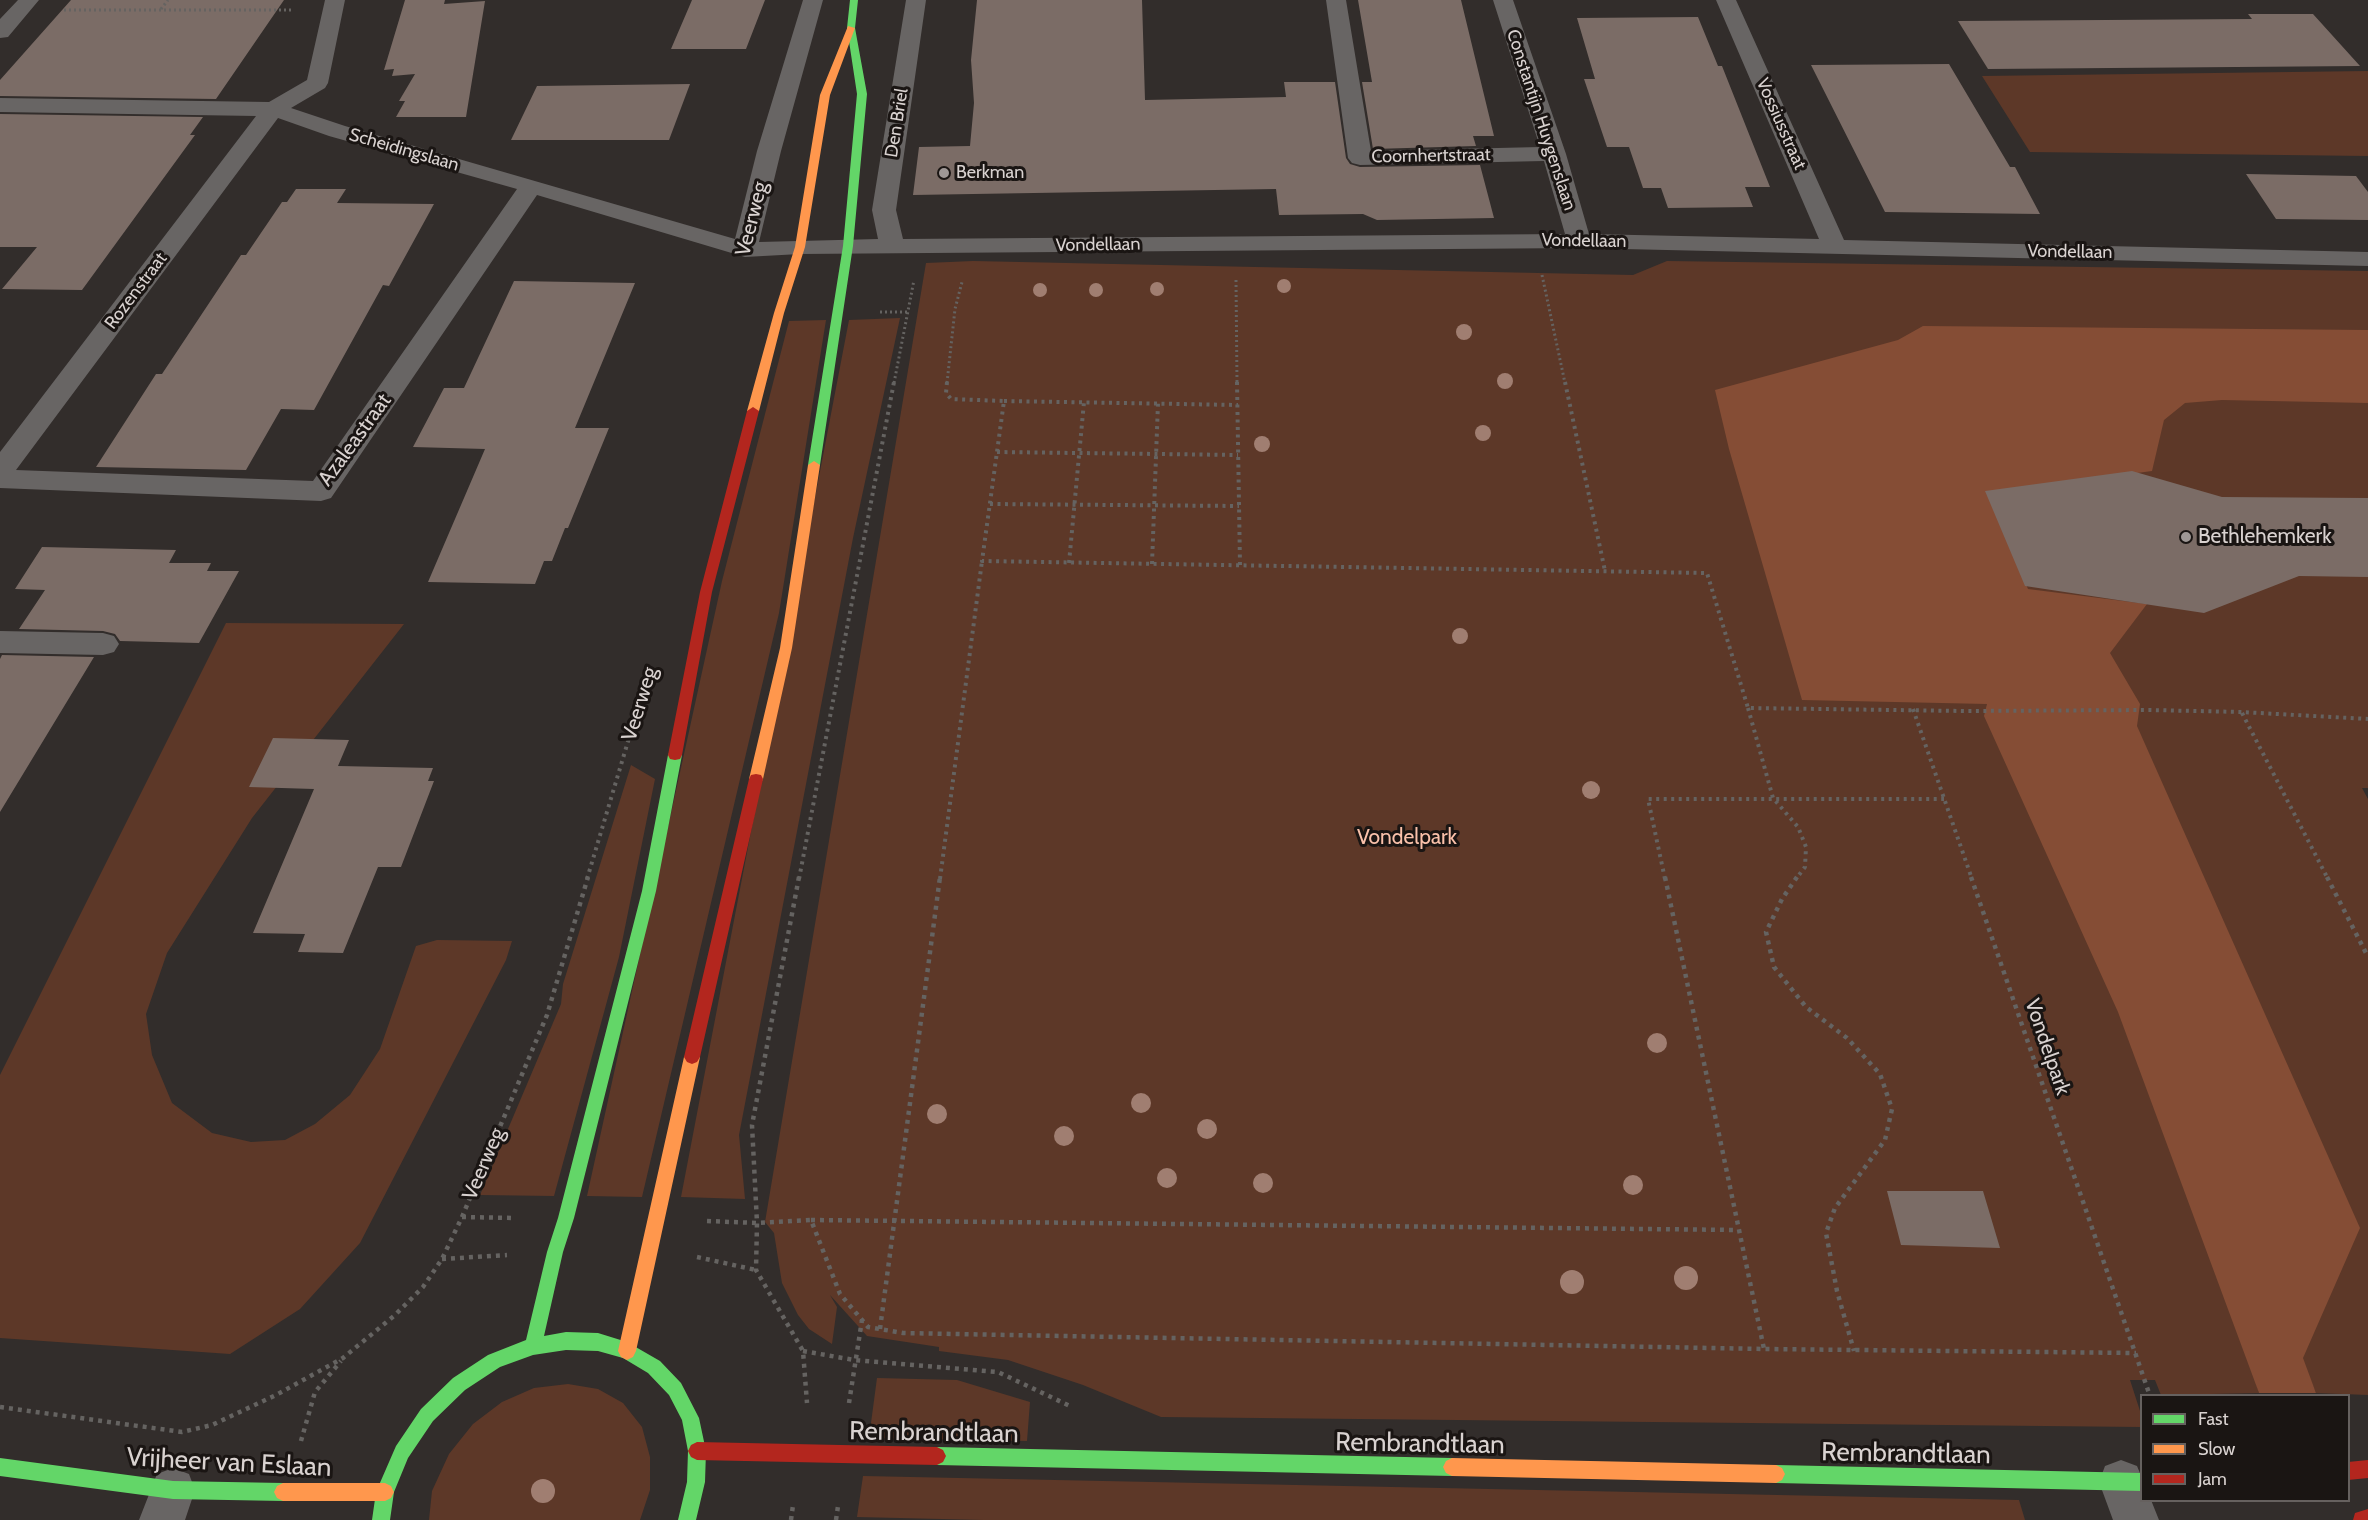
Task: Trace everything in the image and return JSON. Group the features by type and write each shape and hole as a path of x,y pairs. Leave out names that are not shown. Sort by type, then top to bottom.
{"street":[{"name":"Veerweg","path":"744,250 769,151 813,0"},
{"name":"Veerweg","path":"533,1346 555,1252 566,1218 649,891 706,592 779,313 800,247 825,95 851,28 854,0"},
{"name":"Den Briel","path":"892,246 884,210 916,0"},
{"name":"Coornhertstraat","path":"1336,0 1360,158 1554,154"},
{"name":"Constantijn Huygenslaan","path":"1503,0 1554,154 1579,241"},
{"name":"Vossiusstraat","path":"1726,0 1835,247"},
{"path":"0,32 24,5"},
{"path":"273,109 317,83 334,5"},
{"name":"Veerweg","path":"627,1351 655,1219 786,648 848,246 862,94 851,28"},
{"name":"Scheidingslaan","path":"0,105 273,109 337,131 744,250 800,247"},
{"name":"Rozenstraat","path":"0,472 273,109"},
{"name":"Azaleastraat","path":"0,479 321,492 531,186"},
{"name":"Vondellaan","path":"800,247 1579,241 2368,259"},
{"path":"0,642 103,644"},
{"path":"381,1520 385,1492 402,1452 427,1415 459,1384 494,1362 533,1346 576,1341 598,1342 627,1351 654,1367 675,1389 690,1419 697,1451 696,1482 687,1520"},
{"name":"Rembrandtlaan","path":"697,1451 2133,1495"},
{"name":"Vrijheer van Eslaan","path":"0,1467 168,1505 286,1492 385,1492"},
{"path":"2362,1520 2368,1518"}],"path":[{"path":"161,9 168,0"},
{"path":"24,5 161,9 334,5"},
{"path":"1535,241 1605,571"},
{"path":"803,1351 756,1270 757,1223 752,1125 911,300 916,266 892,246"},
{"path":"970,246 955,309 946,393 951,399 1238,405"},
{"path":"1236,273 1240,565"},
{"path":"880,1329 1004,401"},
{"path":"1069,563 1083,402"},
{"path":"1152,564 1158,404"},
{"path":"997,453 1238,455"},
{"path":"990,504 1239,506"},
{"path":"982,561 1707,573 1773,798 1798,827 1806,847 1805,867 1782,899 1766,932 1774,967 1806,1007 1847,1038 1880,1074 1892,1109 1885,1140 1835,1208 1826,1233 1836,1291 1854,1351"},
{"path":"1748,708 1965,711 2150,710 2368,719"},
{"name":"Vondelpark","path":"1913,709 2150,1394"},
{"path":"2242,712 2368,957"},
{"name":"Veerweg","path":"343,1358 395,1315 423,1287 442,1259 462,1217 547,1015 630,735"},
{"path":"1764,1349 1648,799 1944,799"},
{"path":"462,1217 566,1218"},
{"path":"655,1219 757,1223 811,1220 894,1220 1738,1230"},
{"path":"811,1220 840,1294 868,1327 915,1333 1854,1351 2136,1353"},
{"path":"286,1492 315,1392 343,1358"},
{"name":"Vrijheer van Eslaan","path":"0,1407 182,1432 223,1420 276,1395 343,1358"}],"green space":[{"path":"2368,71 2368,156 2030,152 1982,76"},
{"name":"Vondelpark","path":"973,261 1633,275 1667,261 2368,271 2368,788 2362,788 2368,799 2368,1395 2316,1393 2310,1379 2255,1379 2259,1393 2210,1394 2161,1394 2155,1380 2130,1380 2140,1411 2140,1427 1161,1417 1083,1385 1008,1360 939,1351 939,1347 867,1336 830,1295 837,1307 832,1344 809,1329 798,1315 782,1283 774,1233 765,1222 926,263"},
{"path":"900,318 853,538 739,1135 745,1199 681,1197 849,320"},
{"path":"826,320 779,613 642,1197 587,1196 722,581 789,321"},
{"path":"226,623 404,624 252,818 167,953 146,1014 152,1055 172,1103 212,1133 251,1142 285,1140 315,1124 350,1095 380,1049 416,946 437,940 512,941 506,960 360,1243 300,1309 230,1354 0,1338 0,1075"},
{"path":"631,765 655,779 619,957 554,1196 480,1195 561,1004 563,984"},
{"path":"877,1378 957,1380 1030,1402 1027,1441 869,1438"},
{"path":"568,1384 598,1389 623,1403 642,1427 650,1457 650,1490 640,1520 429,1520 432,1491 449,1454 473,1424 502,1402 534,1388"},
{"path":"863,1476 2019,1500 2025,1520 983,1520 857,1517"}],"shaded area":[{"path":"1923,326 2368,330 2368,403 2222,400 2185,403 2164,420 2152,471 1988,493 2028,589 2147,604 2110,653 2140,704 2137,726 2360,1228 2303,1358 2316,1393 2259,1393 2118,1012 1984,716 1987,704 1802,700 1729,449 1715,390 1898,340"}],"building":[{"path":"71,0 284,0 216,99 0,96 0,80"},
{"path":"405,0 445,0 444,4 485,1 466,117 396,117 405,101 399,101 415,74 392,76 394,69 384,70"},
{"path":"692,0 765,0 746,49 671,49"},
{"path":"977,0 1142,0 1145,100 1286,97 1284,82 1335,82 1346,158 1350,164 1360,167 1480,165 1494,218 1377,220 1363,214 1279,215 1276,189 913,195 919,147 970,146 974,103 971,60"},
{"path":"1358,0 1461,0 1494,136 1473,136 1476,146 1373,149 1362,82 1372,82"},
{"path":"2248,14 2313,14 2360,66 1988,69 1958,21 2252,19"},
{"path":"1698,17 1718,66 1722,66 1770,187 1745,187 1753,207 1668,208 1661,188 1643,188 1629,147 1607,147 1584,79 1595,79 1577,18"},
{"path":"1949,64 2010,167 2015,167 2040,214 1885,212 1811,65"},
{"path":"690,84 669,140 511,140 537,86"},
{"path":"0,114 203,117 190,135 195,135 82,290 2,289 37,247 0,247"},
{"path":"2246,174 2356,176 2368,192 2368,220 2276,219"},
{"path":"296,189 346,189 337,203 434,204 389,286 383,285 314,410 281,409 246,470 96,467 156,374 162,374 241,255 246,255 282,202 287,202"},
{"path":"514,281 635,283 575,428 609,428 568,528 565,528 552,561 544,561 535,584 428,582 485,449 413,447 444,388 464,388"},
{"name":"Bethlehemkerk","path":"2132,471 2222,497 2368,498 2368,577 2299,576 2204,613 2025,586 1985,491"},
{"path":"42,547 176,550 169,563 211,563 207,571 239,571 199,643 120,641 115,634 103,631 19,629 45,590 15,589"},
{"path":"2,655 94,657 0,812 0,659"},
{"path":"273,738 349,740 338,766 433,768 428,781 434,781 401,867 378,867 343,953 298,952 305,934 253,933 314,789 249,787"},
{"path":"1887,1191 1983,1191 2000,1248 1901,1245"}],"traffic: fast":[{"path":"814,465 848,246 862,94 851,28 854,0"},
{"path":"533,1346 555,1252 566,1218 649,891 675,755"},
{"path":"381,1520 385,1492 402,1452 427,1415 459,1384 494,1361 533,1346 566,1341 598,1342 627,1351 654,1367 675,1389 690,1418 697,1451 696,1482 687,1520"},
{"path":"937,1456 1452,1467"},
{"path":"0,1467 173,1490 283,1492"},
{"path":"1776,1474 2140,1482"}],"traffic: slow":[{"path":"753,411 779,313 800,247 825,95 851,28"},
{"path":"756,779 786,648 814,465"},
{"path":"627,1351 692,1057"},
{"path":"1452,1467 1776,1474"},
{"path":"283,1492 385,1492"}],"traffic: jam":[{"path":"675,755 706,592 753,411"},
{"path":"692,1057 756,779"},
{"path":"697,1451 937,1456"},
{"path":"2350,1471 2368,1469"},
{"path":"2362,1520 2368,1518"}],"place":[{"name":"Berkman","path":"944,173"},
{"name":"Bethlehemkerk","path":"2186,537"}]}
